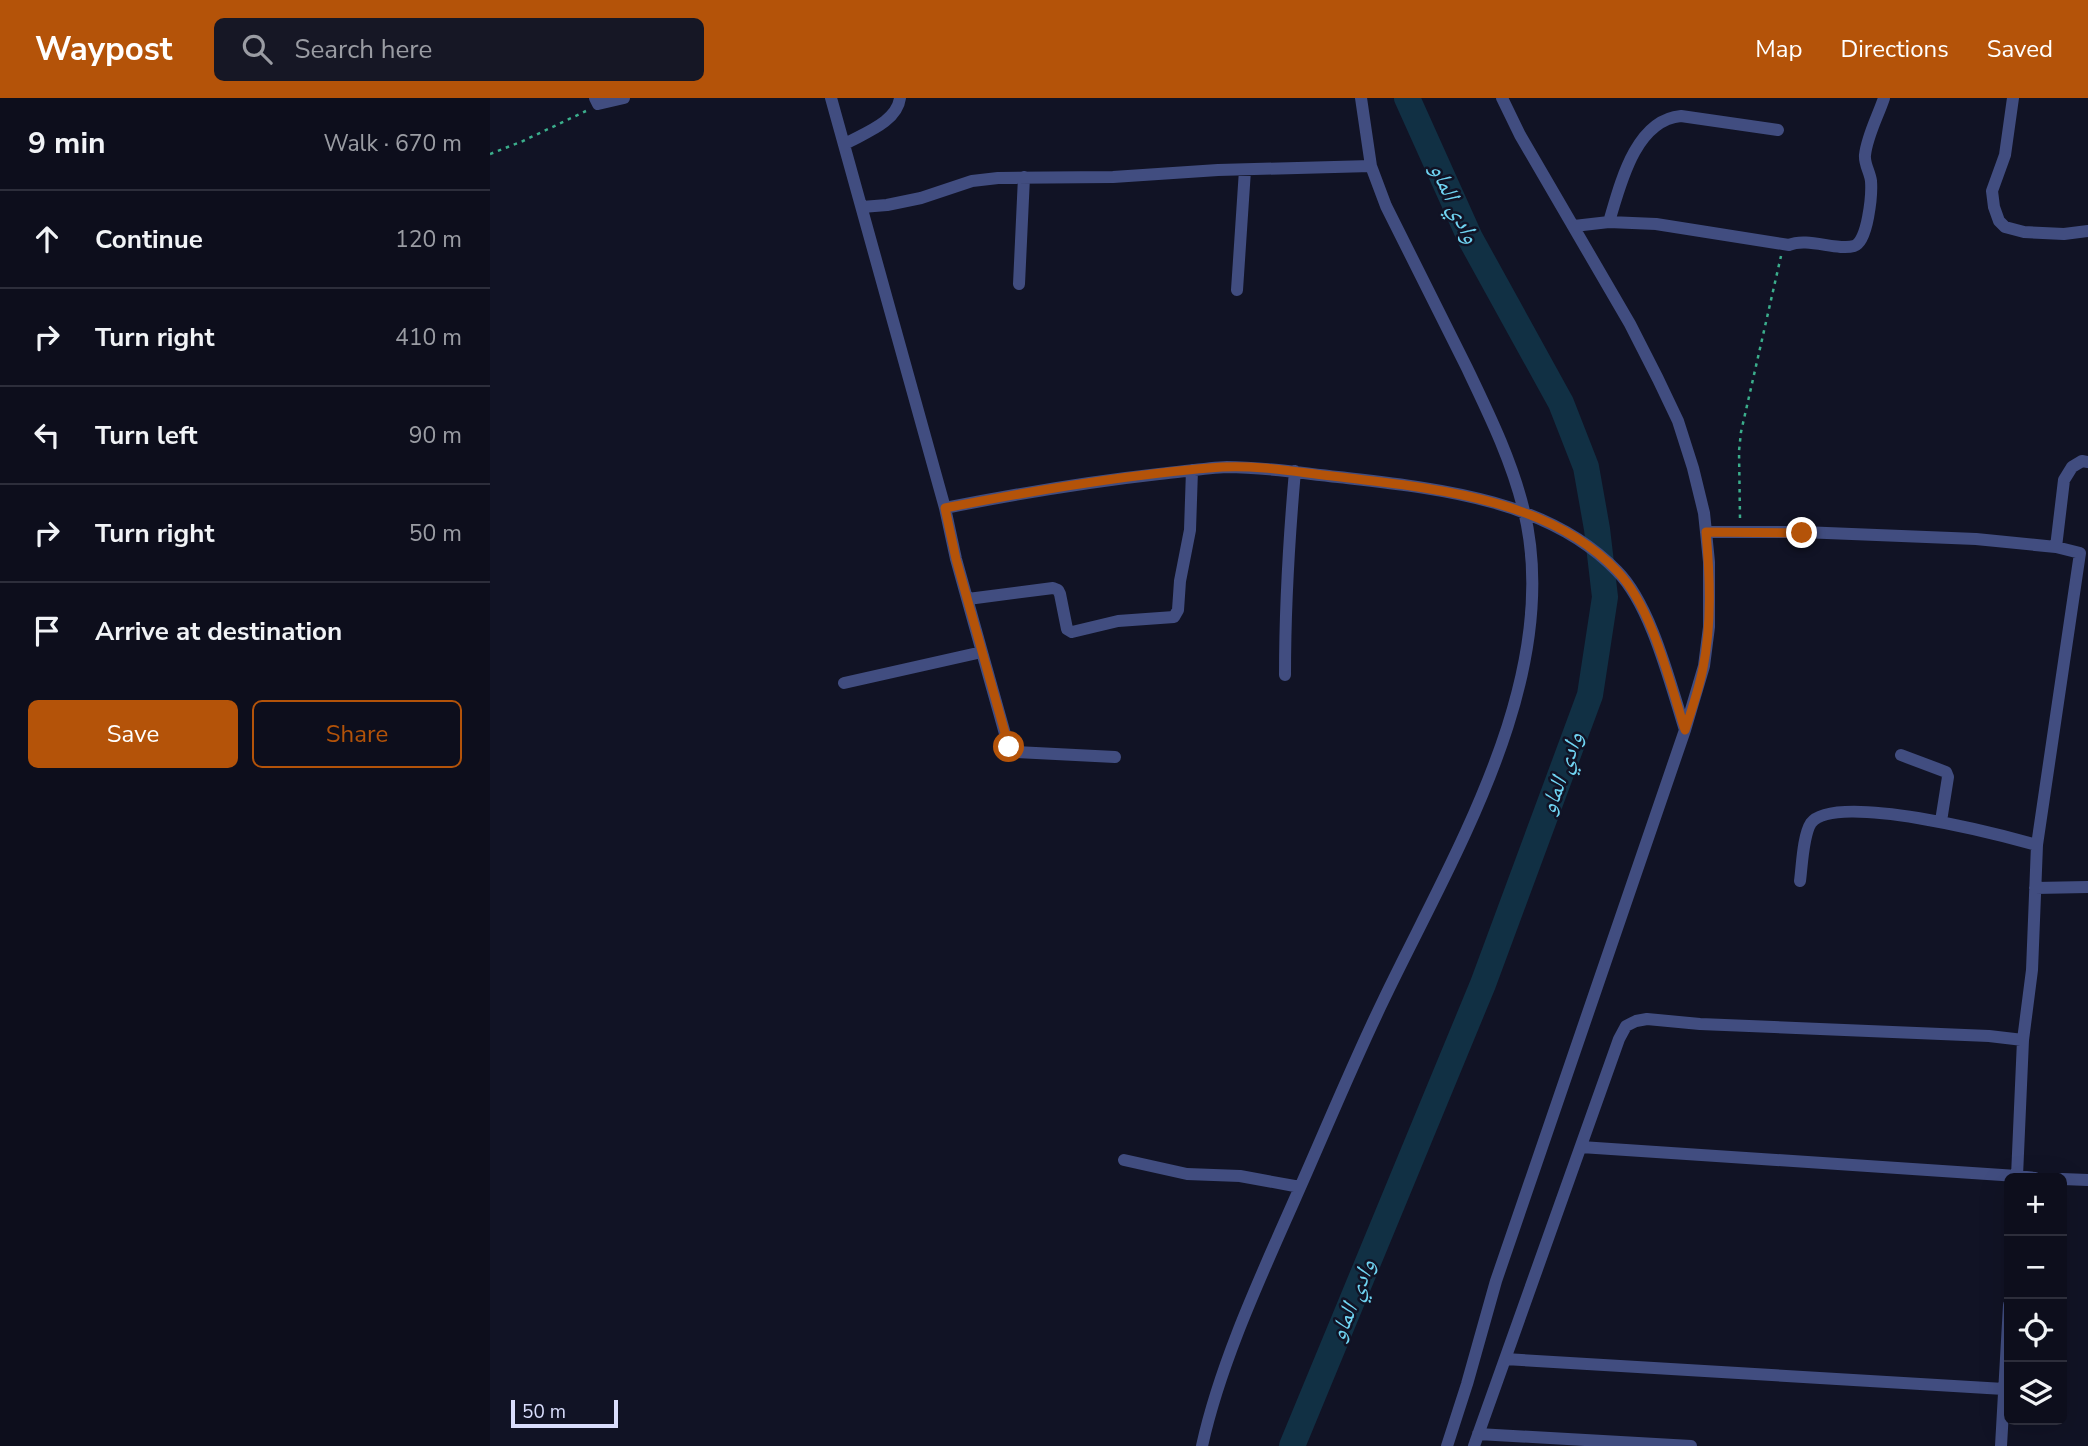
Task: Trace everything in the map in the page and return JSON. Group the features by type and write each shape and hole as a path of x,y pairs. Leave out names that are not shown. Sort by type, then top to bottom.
{"street":[{"path":"597,101 625,98"},
{"path":"831,98 1009,747 1015,752 1115,757"},
{"path":"845,144 883,123 894,112 900,98"},
{"path":"1202,1446 1230,1354 1258,1282 1382,1002 1476,809 1498,757 1517,701 1528,642 1532,592 1524,512 1498,433 1385,206 1371,166 1361,98"},
{"path":"1447,1446 1496,1281 1685,730 1704,666 1709,627 1706,532 1699,491 1678,421 1630,324 1520,135 1502,98"},
{"path":"1574,226 1609,222 1656,224 1789,245 1804,243 1854,246 1861,242 1867,223 1871,180 1865,157 1884,98"},
{"path":"2013,98 2005,155 1992,191 1999,221 2005,227 2024,232 2064,234 2088,231"},
{"path":"1609,222 1618,191 1638,145 1659,122 1681,116 1778,130"},
{"path":"862,207 920,198 972,181 1371,166"},
{"path":"1237,290 1245,170"},
{"path":"1019,284 1024,177"},
{"path":"2056,547 2063,480 2072,467 2082,461 2088,462"},
{"path":"945,508 1033,491 1192,470 1236,467 1270,468 1433,490 1507,506 1545,520 1586,545 1618,571 1641,602 1685,730"},
{"path":"968,599 1053,588 1060,594 1067,629 1072,632 1118,621 1174,617 1178,610 1180,581 1189,538 1192,470"},
{"path":"1285,675 1294,471"},
{"path":"1706,532 1941,537 2012,542 2084,553 2037,845 2032,970 2024,1040 2017,1173"},
{"path":"844,683 982,652"},
{"path":"1901,755 1946,772 1948,777 1941,821"},
{"path":"1800,881 1807,831 1812,821 1822,814 1879,813 1941,821 2037,845"},
{"path":"2035,888 2088,887"},
{"path":"1691,1446 1476,1440 1619,1039 1626,1026 1647,1019 2024,1040"},
{"path":"1581,1147 2004,1176"},
{"path":"1124,1160 1187,1174 1240,1175 1300,1187"},
{"path":"2067,1179 2088,1180"},
{"path":"1505,1359 2004,1390 2001,1446"}],"path":[{"path":"490,154 572,119 597,101"},
{"path":"1740,532 1741,432 1780,258 1789,245"}],"waterway":[{"name":"وادي الماو","path":"1292,1446 1483,984 1590,695 1605,597 1586,467 1561,403 1470,238 1407,98"}],"route":[{"path":"1009,747 956,559 945,508 1033,491 1224,467 1270,468 1370,481 1433,490 1507,506 1545,520 1586,545 1618,571 1641,602 1685,730 1704,666 1709,627 1706,532 1802,533"}]}
